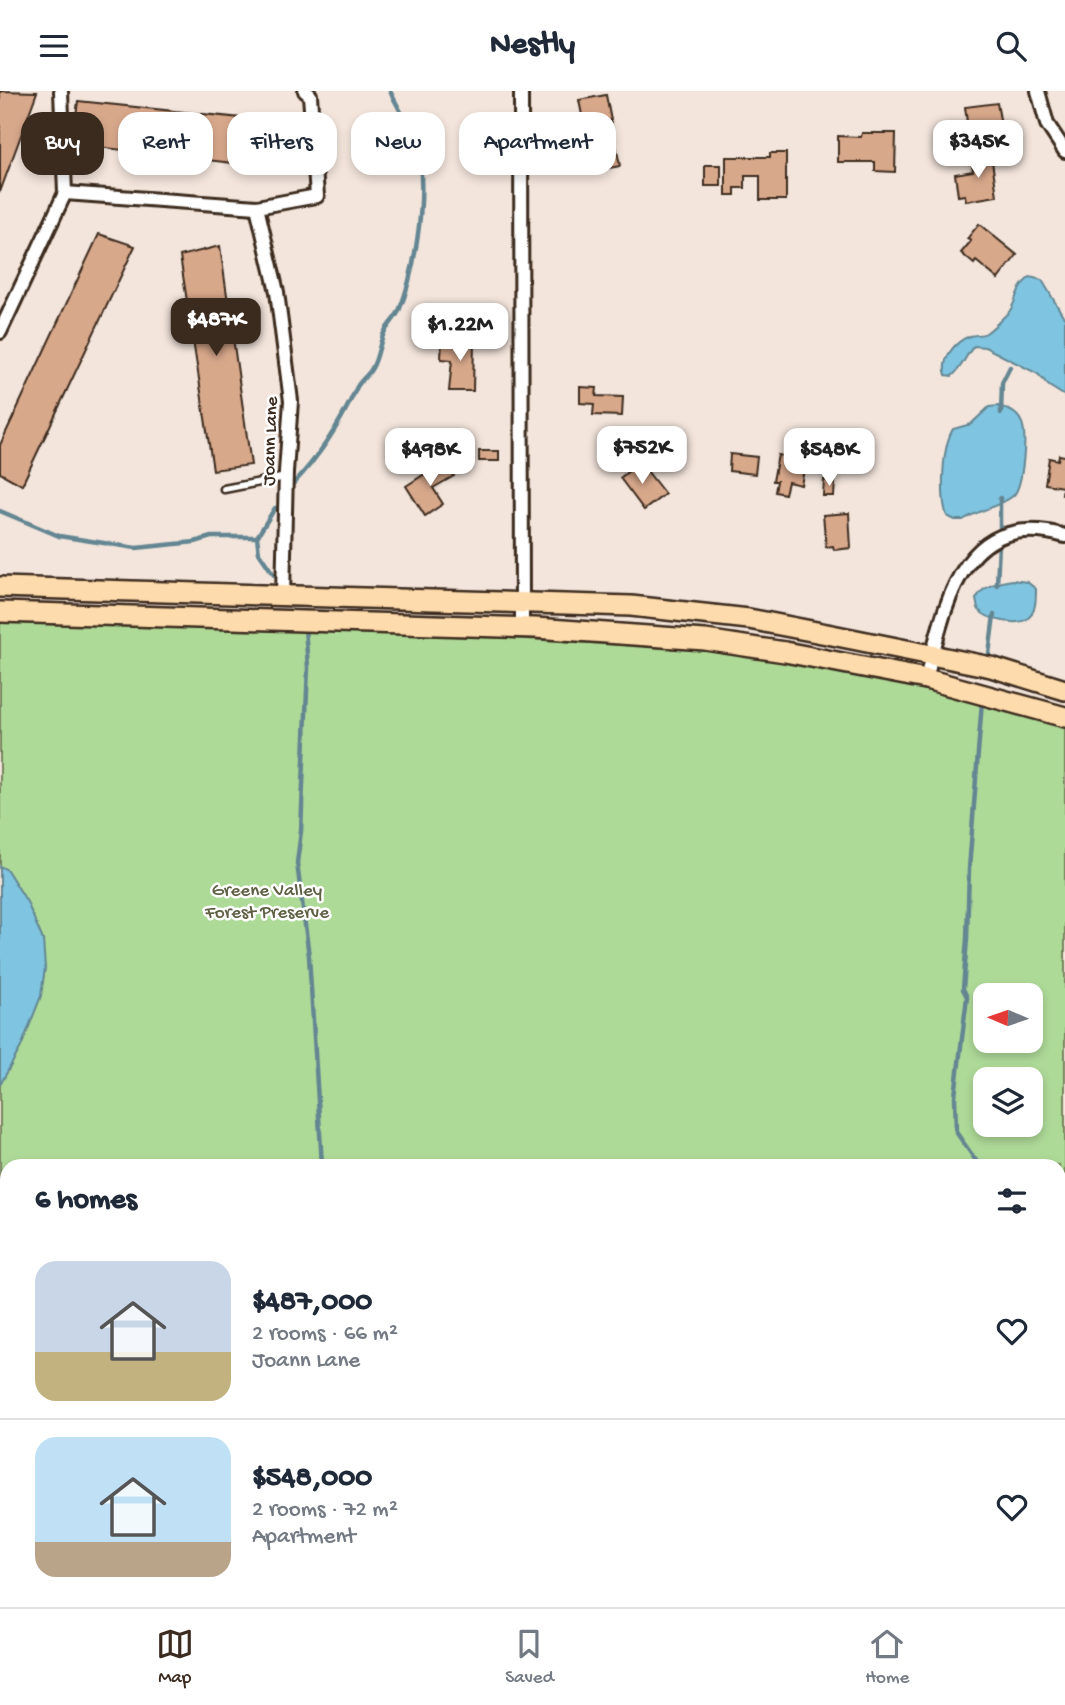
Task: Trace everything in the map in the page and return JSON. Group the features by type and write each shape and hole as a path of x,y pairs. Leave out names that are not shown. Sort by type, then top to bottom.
{"main road":[{"path":"0,587 631,606 749,619 991,667 1065,691"},
{"path":"0,613 593,630 785,652 926,679 1065,717"}],"street":[{"path":"0,332 65,194 61,91"},
{"path":"65,194 257,207 317,196 310,95 306,91"},
{"path":"521,91 522,627"},
{"path":"1038,91 1047,124 1065,151"},
{"name":"Joann Lane","path":"257,207 277,292 291,401 283,595"},
{"path":"926,679 953,585 971,558 988,544 1017,533 1044,532 1065,536"}],"lane":[{"path":"224,489 286,477"}],"green space":[{"name":"Greene Valley Forest Preserve","path":"0,621 510,638 705,650 789,660 965,697 1065,725 1065,1159 0,1159"}],"water":[{"path":"1030,277 1042,280 1065,319 1065,396 1049,386 1038,374 985,347 974,346 955,373 952,376 946,375 945,363 954,347 972,335 984,334 994,326 1010,311 1021,287"},
{"path":"999,406 1017,415 1023,427 1023,460 1017,491 1001,503 963,520 955,520 947,516 943,497 944,459 949,437 953,429 971,424 989,407"},
{"path":"1012,580 1027,582 1036,589 1035,606 1030,616 1022,621 1010,622 983,614 976,599 979,594 991,585"},
{"path":"0,866 7,870 27,902 43,940 45,968 41,996 21,1047 0,1085"}],"building":[{"path":"0,91 37,92 30,112 21,112 21,135 0,192"},
{"path":"606,95 609,112 581,112 579,100"},
{"path":"78,101 184,112 118,112 118,149 104,148 104,112 76,112"},
{"path":"997,103 1004,141 970,145 965,107"},
{"path":"213,115 227,117 227,162 213,161"},
{"path":"862,133 896,133 895,172 875,171 875,162 838,162 838,136 861,137"},
{"path":"616,146 620,166 616,167"},
{"path":"770,153 786,153 786,200 760,200 760,176 745,176 745,188 735,188 735,195 726,195 726,157 770,157"},
{"path":"991,154 997,196 966,201 965,195 958,196 955,174 973,171 971,157"},
{"path":"705,165 721,165 721,186 705,186"},
{"path":"979,224 1017,255 998,279 961,253 971,241 967,239"},
{"path":"99,234 135,246 22,485 0,473 0,445"},
{"path":"220,246 251,465 213,470 180,256"},
{"path":"442,338 474,339 473,391 449,391 452,360 441,359"},
{"path":"580,387 597,388 596,396 623,397 622,416 593,415 594,404 580,403"},
{"path":"479,451 499,451 499,461 479,461"},
{"path":"730,454 757,457 755,474 729,471"},
{"path":"778,455 806,460 801,485 788,482 785,494 775,492 777,481 773,481"},
{"path":"1059,455 1065,456 1065,494 1062,494 1063,487 1045,484 1049,458 1058,460"},
{"path":"445,461 454,476 433,488 443,504 425,516 406,486"},
{"path":"640,462 665,494 644,510 620,478"},
{"path":"824,480 835,481 834,496 823,496"},
{"path":"849,513 851,548 834,550 833,546 826,547 823,515"}],"waterway":[{"path":"292,485 328,440 357,386 372,368 384,333 399,311 410,278 420,219 420,164 412,135 390,91"},
{"path":"1001,413 1002,383 1010,367"},
{"path":"1000,498 1000,527"},
{"path":"274,575 259,553 257,537 275,508"},
{"path":"0,511 59,536 136,548 195,542 211,537 257,537"},
{"path":"997,585 999,544"},
{"path":"989,654 994,615"},
{"path":"305,628 308,667 301,831 297,863 309,956 322,1159"},
{"path":"975,1159 956,1132 955,1096 967,997 963,989 969,869 982,701"}]}
